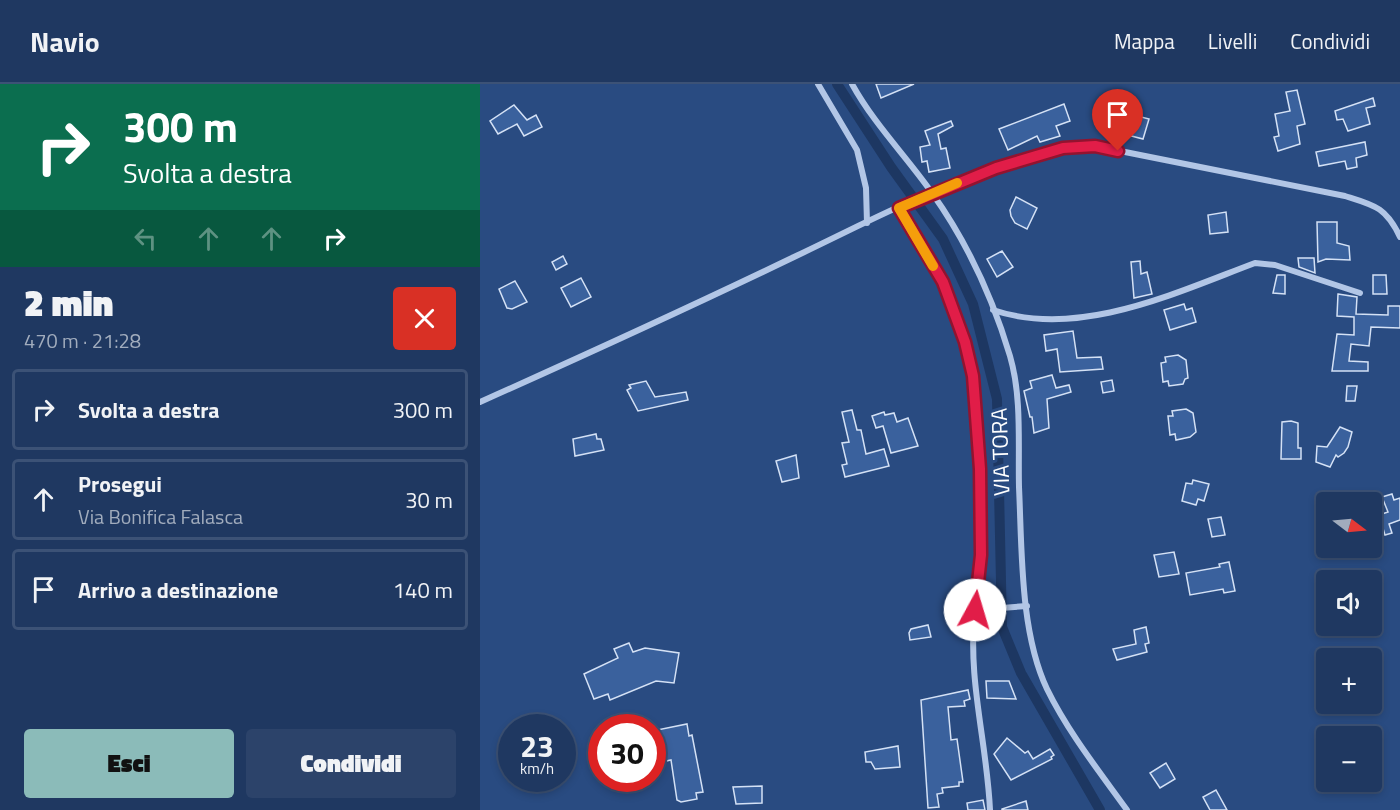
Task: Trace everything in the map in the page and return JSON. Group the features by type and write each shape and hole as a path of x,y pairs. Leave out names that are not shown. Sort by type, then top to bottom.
{"street":[{"path":"818,84 857,150 866,188 867,223"},
{"name":"VIA TORA","path":"852,84 865,107 932,192 973,260 993,310 1011,358 1016,394 1024,606 1035,654 1047,688 1086,753 1127,810"},
{"path":"480,402 624,338 932,192 1063,148 1095,146 1345,196 1378,207 1392,220 1400,237"},
{"path":"902,206 943,282 962,332 973,376 980,469 981,555 975,610 975,703 988,774 990,810"},
{"path":"993,310 1032,320 1109,314 1255,263 1275,265 1360,293"},
{"path":"975,610 1024,606"}],"building":[{"path":"876,84 914,84 881,98"},
{"path":"1297,90 1305,124 1297,126 1300,144 1278,151 1274,137 1279,136 1275,114 1290,111 1286,92"},
{"path":"1373,98 1375,106 1366,108 1370,124 1348,131 1343,119 1337,120 1335,111"},
{"path":"1064,104 1070,121 1056,126 1060,136 1040,142 1037,136 1008,150 999,129"},
{"path":"514,105 527,120 536,115 542,127 524,136 517,124 498,134 490,121"},
{"path":"1122,112 1149,119 1143,139 1124,134 1117,125"},
{"path":"951,121 953,126 938,134 941,149 946,148 950,168 929,172 927,161 922,162 920,147 930,145 925,131"},
{"path":"1365,142 1367,155 1356,158 1357,167 1347,169 1345,161 1319,166 1316,152"},
{"path":"1016,197 1037,208 1027,229 1015,223 1011,216 1010,210"},
{"path":"1226,212 1228,232 1210,234 1208,215"},
{"path":"1317,222 1337,222 1337,243 1349,246 1350,260 1326,259 1318,262"},
{"path":"1002,251 1013,267 997,277 987,259"},
{"path":"563,256 567,264 556,270 552,262"},
{"path":"1298,258 1314,258 1315,273 1299,267"},
{"path":"1140,261 1141,274 1147,272 1152,294 1134,298 1131,262"},
{"path":"1277,275 1285,275 1285,294 1273,293"},
{"path":"1373,275 1386,275 1387,294 1373,294"},
{"path":"581,278 591,297 571,307 561,288"},
{"path":"515,281 527,302 512,309 507,308 499,289"},
{"path":"1338,294 1357,297 1356,314 1388,315 1388,306 1400,306 1400,328 1371,327 1369,346 1351,344 1349,361 1368,362 1368,371 1332,371 1337,334 1354,335 1354,317 1337,316"},
{"path":"1184,304 1186,310 1192,308 1196,322 1170,330 1164,310"},
{"path":"1073,331 1077,358 1101,357 1103,369 1060,372 1057,349 1046,351 1044,335"},
{"path":"1178,355 1186,360 1188,378 1183,384 1169,386 1168,381 1163,382 1161,363 1166,362 1165,357"},
{"path":"1052,375 1056,388 1069,385 1071,392 1047,399 1049,428 1034,433 1024,391 1032,388 1030,381"},
{"path":"1112,380 1114,391 1103,393 1101,382"},
{"path":"646,381 655,397 686,392 688,400 638,411 627,390 631,388 629,385"},
{"path":"1347,386 1357,386 1355,401 1346,401"},
{"path":"1186,409 1193,413 1196,432 1190,437 1176,440 1175,434 1170,435 1168,416 1173,416 1172,411"},
{"path":"852,410 857,430 861,430 866,454 884,449 889,466 845,477 842,465 847,464 842,443 849,442 842,412"},
{"path":"884,412 885,415 894,413 897,422 908,418 918,446 891,453 883,426 876,428 872,416"},
{"path":"1282,422 1298,423 1298,448 1301,448 1301,459 1281,459"},
{"path":"1340,427 1352,432 1344,453 1338,457 1336,455 1330,467 1316,462 1317,446 1327,447"},
{"path":"596,434 597,439 601,439 604,450 575,456 573,439"},
{"path":"796,455 799,478 782,482 776,461"},
{"path":"1193,480 1209,484 1204,501 1198,499 1196,505 1182,501 1186,483 1192,484"},
{"path":"1392,494 1394,500 1400,498 1400,520 1389,524 1392,533 1385,535 1382,514 1388,512 1382,497"},
{"path":"1221,517 1225,535 1212,537 1208,519"},
{"path":"1174,552 1179,574 1159,577 1154,555"},
{"path":"1229,562 1235,591 1224,593 1223,589 1190,595 1186,573 1220,567 1219,564"},
{"path":"928,625 931,637 910,640 911,629"},
{"path":"1146,627 1149,643 1145,644 1147,652 1117,660 1113,649 1136,644 1134,630"},
{"path":"629,643 633,652 645,648 679,653 674,683 656,681 610,700 608,694 594,699 584,674 618,658 614,649"},
{"path":"986,681 1009,681 1016,699 987,698"},
{"path":"968,690 970,699 964,701 965,706 948,707 951,740 957,739 963,782 959,782 959,786 942,788 943,793 937,794 939,807 928,808 921,700"},
{"path":"687,724 689,736 692,735 703,792 696,793 697,799 681,802 677,800 671,760 666,761 666,728"},
{"path":"1007,738 1025,753 1028,751 1033,759 1050,749 1054,755 1052,759 1011,780 994,754"},
{"path":"898,746 900,767 875,769 871,762 866,762 865,752"},
{"path":"1166,763 1175,779 1160,788 1150,773"},
{"path":"762,786 762,803 736,804 733,787"},
{"path":"1216,790 1227,810 1210,810 1203,797"},
{"path":"983,800 985,810 968,810 967,803"},
{"path":"1026,801 1028,810 1002,810 1002,809"}],"waterway":[{"path":"837,84 891,167 943,239 973,304 997,399 1002,627 1021,673 1100,810"}],"slow traffic":[{"path":"933,266 899,208 957,183"}],"route":[{"path":"975,610 981,567 978,517 980,469 970,360 956,314 943,282 899,208 932,192 996,168 1063,148 1095,146 1118,151"}]}
